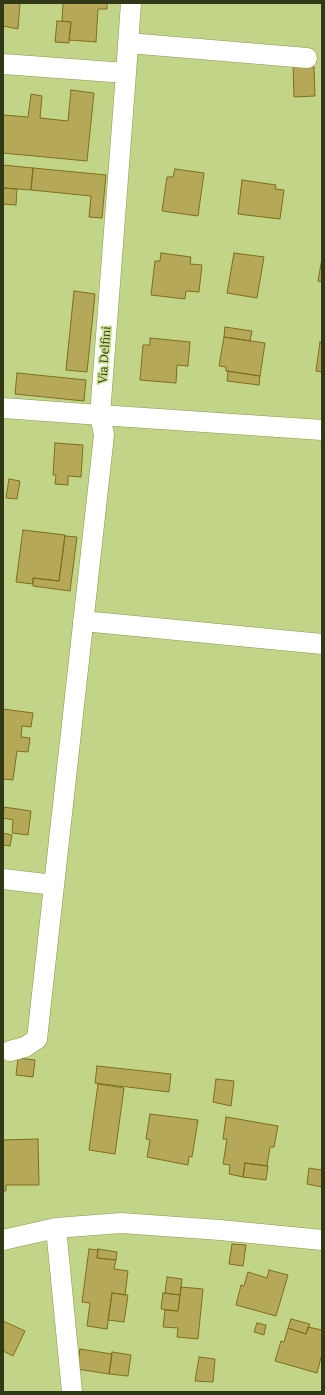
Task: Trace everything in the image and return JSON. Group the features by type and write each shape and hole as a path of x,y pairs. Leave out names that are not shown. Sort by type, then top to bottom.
{"street":[{"name":"Via Delfini","path":"10,1051 25,1047 37,1039 104,435 100,415 130,3"},
{"path":"128,43 307,58"},
{"path":"3,64 126,73"},
{"path":"3,408 322,430"},
{"path":"83,621 322,644"},
{"path":"3,879 54,885"},
{"path":"3,1240 56,1228 121,1223 220,1230 322,1240"},
{"path":"56,1228 72,1392"}],"building":[{"path":"3,3 20,3 18,29 3,26"},
{"path":"63,3 107,3 107,9 98,9 96,42 69,40 71,22 62,21"},
{"path":"57,21 71,22 69,43 55,42"},
{"path":"293,64 314,67 315,96 294,97"},
{"path":"71,90 94,93 87,161 3,153 3,115 28,117 31,94 42,96 40,118 68,121"},
{"path":"3,165 33,168 31,190 3,188"},
{"path":"33,168 106,175 102,218 89,217 91,196 31,190"},
{"path":"175,169 204,173 198,216 162,211 167,177 173,177"},
{"path":"242,180 276,185 275,189 284,190 280,219 238,214"},
{"path":"3,188 17,189 16,205 3,204"},
{"path":"161,253 191,257 190,264 202,265 199,292 186,291 185,299 151,295 155,261 160,261"},
{"path":"234,253 264,257 257,298 227,293"},
{"path":"322,258 322,282 318,281"},
{"path":"74,291 95,294 87,372 66,370"},
{"path":"225,327 252,331 250,341 224,337"},
{"path":"224,337 265,343 260,376 226,371 226,367 219,366"},
{"path":"150,338 190,342 188,366 177,365 176,383 140,380 143,345 150,345"},
{"path":"320,342 322,343 322,372 316,371"},
{"path":"228,371 260,376 259,385 227,381"},
{"path":"17,373 86,380 84,401 15,394"},
{"path":"55,443 83,445 81,477 68,476 68,485 55,484 56,475 53,475"},
{"path":"9,479 20,481 17,499 6,498"},
{"path":"23,530 65,535 59,581 33,578 33,584 16,582"},
{"path":"65,536 77,537 70,591 33,586 33,578 59,581"},
{"path":"3,709 33,713 31,727 22,726 21,737 30,738 28,752 17,751 13,780 3,779"},
{"path":"4,807 31,811 28,835 12,833 13,820 3,818"},
{"path":"3,833 12,835 10,846 3,845"},
{"path":"18,1058 35,1060 33,1077 16,1075"},
{"path":"97,1066 171,1074 169,1092 95,1083"},
{"path":"216,1079 234,1081 231,1106 213,1102"},
{"path":"98,1084 124,1088 115,1154 89,1150"},
{"path":"150,1114 198,1120 192,1157 189,1156 188,1165 147,1157 150,1140 146,1139"},
{"path":"226,1117 278,1126 274,1147 270,1147 267,1166 245,1163 243,1177 229,1174 230,1165 223,1164 227,1139 223,1139"},
{"path":"38,1139 39,1185 6,1185 6,1191 3,1191 3,1140"},
{"path":"245,1163 268,1166 266,1180 243,1177"},
{"path":"322,1165 322,1187 307,1184 309,1168 321,1170"},
{"path":"232,1244 246,1245 243,1266 229,1264"},
{"path":"89,1249 98,1250 97,1258 116,1260 114,1269 128,1271 125,1295 112,1293 107,1329 87,1326 90,1303 82,1302"},
{"path":"98,1249 117,1252 116,1260 97,1258"},
{"path":"269,1270 288,1275 276,1316 236,1305 241,1285 244,1286 248,1272 267,1278"},
{"path":"167,1277 182,1279 180,1295 165,1293"},
{"path":"181,1287 203,1289 198,1339 177,1337 178,1328 163,1327 165,1310 178,1311"},
{"path":"112,1293 128,1295 124,1322 108,1320"},
{"path":"163,1293 180,1295 178,1311 161,1309"},
{"path":"291,1319 310,1324 306,1334 288,1328"},
{"path":"3,1321 25,1331 13,1356 3,1351"},
{"path":"257,1323 266,1325 264,1335 254,1332"},
{"path":"308,1327 322,1330 322,1354 317,1373 275,1361 281,1341 284,1342 288,1328 306,1334"},
{"path":"80,1349 112,1354 109,1374 77,1369"},
{"path":"112,1352 131,1355 128,1376 109,1374"},
{"path":"199,1357 215,1359 213,1382 195,1381"}]}
